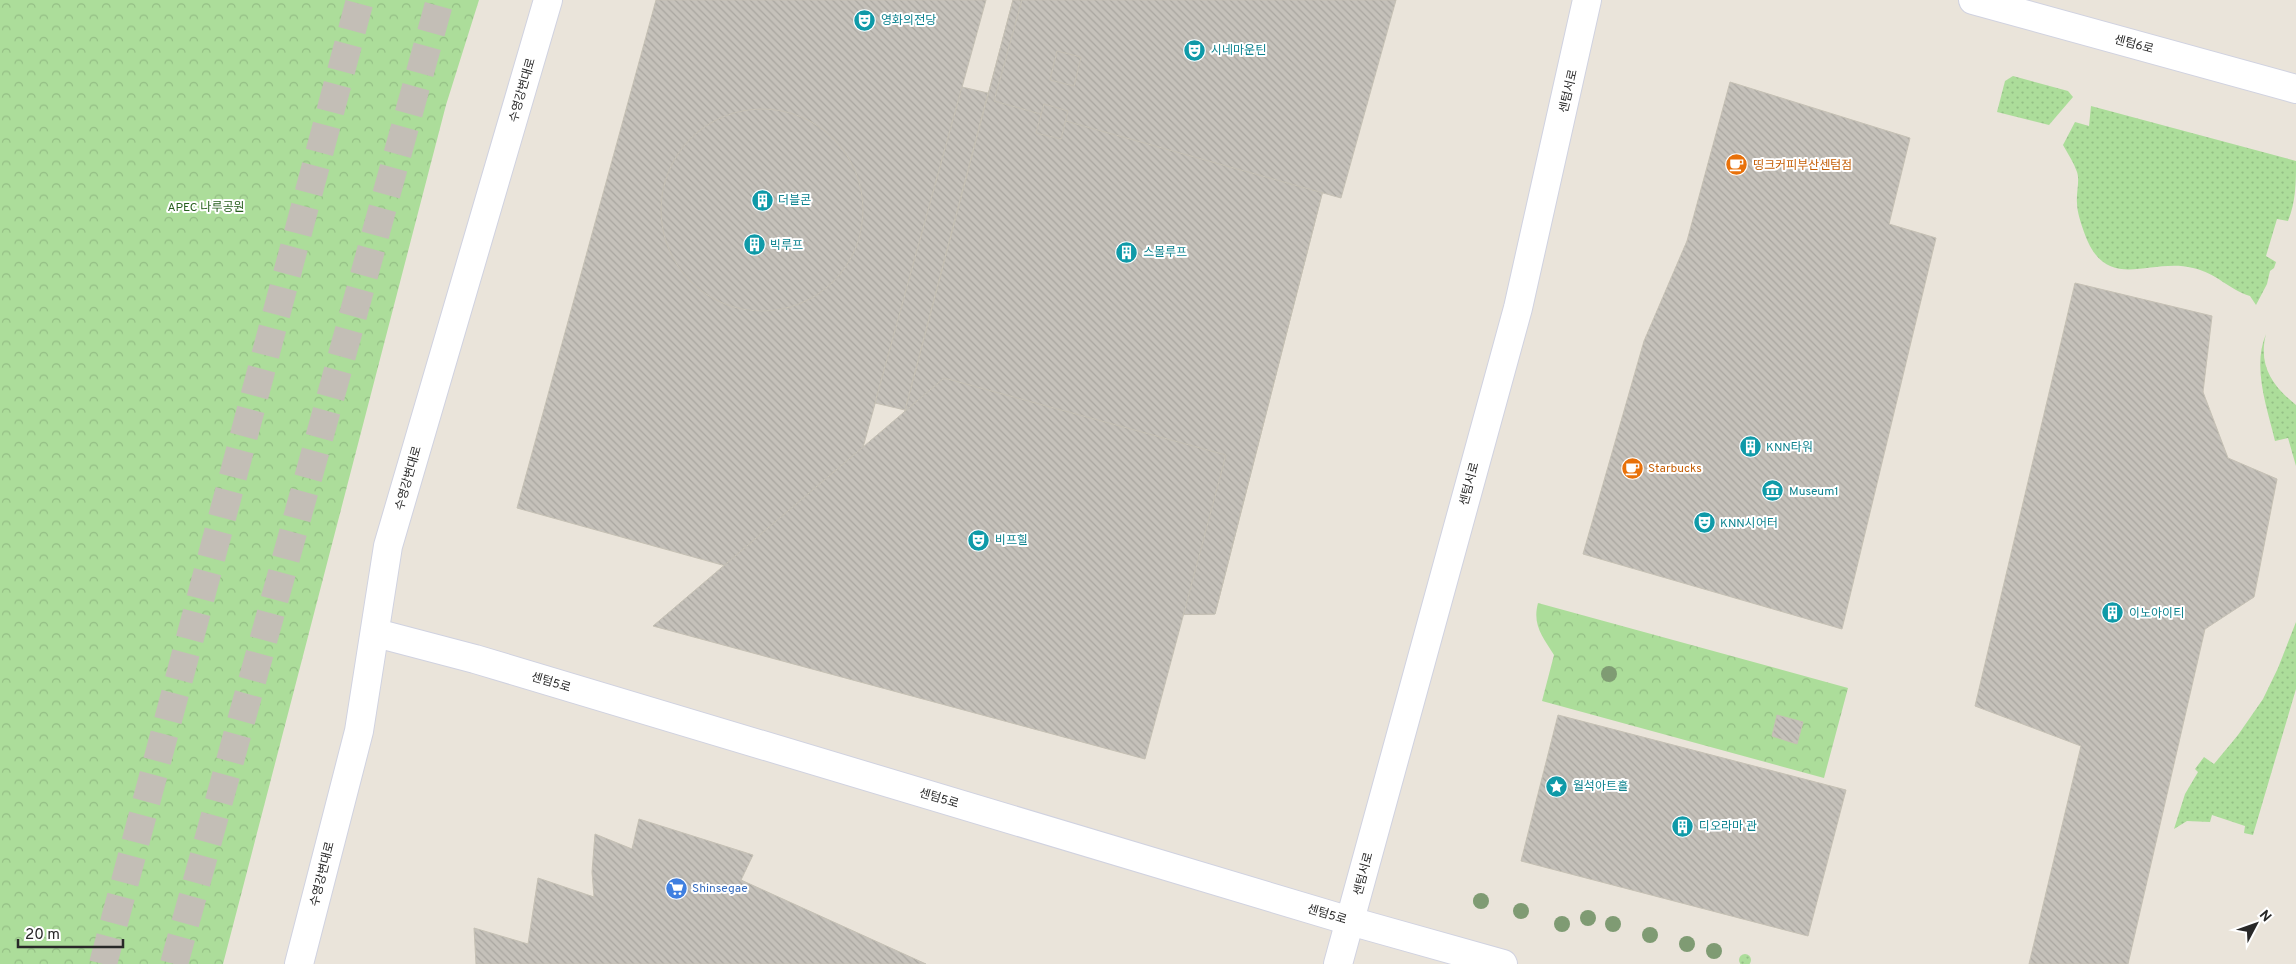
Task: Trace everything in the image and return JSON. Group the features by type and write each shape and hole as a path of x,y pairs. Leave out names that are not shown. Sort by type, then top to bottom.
{"street":[{"name":"수영강변대로","path":"299,964 359,731 376,633 388,546 548,0"},
{"name":"센텀서로","path":"1338,964 1518,308 1587,0"},
{"name":"센텀6로","path":"1973,0 2296,88"},
{"name":"센텀5로","path":"376,633 475,659 1350,921 1503,964"}],"green space":[{"name":"APEC 나루공원","path":"0,0 479,0 446,105 223,964 0,964"},
{"path":"2013,76 2068,91 2073,97 2049,125 1997,112 2005,81"},
{"path":"2091,106 2296,161 2295,191 2291,214 2288,221 2277,219 2266,256 2276,262 2274,268 2270,271 2267,284 2256,305 2250,296 2201,270 2176,266 2116,268 2104,263 2093,251 2078,214 2077,172 2063,145 2075,122 2089,126"},
{"path":"2266,334 2264,356 2269,374 2280,390 2296,405 2296,466 2288,438 2275,441 2265,401 2260,360"},
{"path":"1538,603 1848,688 1824,778 1542,701 1554,655 1540,630 1536,618"},
{"path":"2296,622 2296,689 2253,835 2244,833 2245,826 2212,815 2210,822 2187,821 2174,829 2185,794 2198,772 2195,769 2204,757 2214,764 2238,735 2263,699 2278,668"},
{"path":"1480,894 1485,896 1487,901 1485,906 1480,908 1475,906 1473,901 1475,896"},
{"path":"1521,904 1526,906 1528,911 1526,916 1521,918 1516,916 1514,911 1516,906"},
{"path":"1588,911 1593,913 1595,918 1593,923 1588,925 1583,923 1581,918 1583,913"},
{"path":"1562,917 1567,919 1569,924 1567,929 1562,931 1557,929 1555,924 1557,919"},
{"path":"1613,917 1618,919 1620,924 1618,929 1613,931 1608,929 1606,924 1608,919"},
{"path":"1650,928 1655,930 1657,935 1655,940 1650,942 1645,940 1643,935 1645,930"},
{"path":"1687,937 1692,939 1694,944 1692,949 1687,951 1682,949 1680,944 1682,939"},
{"path":"1714,944 1719,946 1721,951 1719,956 1714,958 1709,956 1707,951 1709,946"},
{"path":"1745,954 1751,960 1745,966 1739,960"}],"building":[{"name":"빅루프","path":"656,0 986,0 823,593 517,508"},
{"name":"스몰루프","path":"1013,0 1046,0 1349,88 1215,614 1157,615 1097,622 1038,633 969,635 936,633 856,622 851,616","holes":["1041,20 1094,35 1104,55 1095,89 1076,101 1087,120 1078,153 1061,163 1008,147","1139,48 1158,55 1124,184 1105,178","1188,61 1240,75 1234,100 1204,93 1196,124 1214,129 1208,152 1186,146 1173,194 1154,189","1269,84 1321,98 1314,123 1285,115 1277,147 1295,152 1290,175 1267,169 1254,217 1234,212"]},
{"name":"스몰루프","path":"1013,0 1046,0 1349,88 1215,614 1157,615 1097,622 1038,633 969,635 936,633 856,622 851,616"},
{"name":"시네마운틴","path":"1022,0 1396,0 1341,198 994,101"},
{"path":"1057,51 1081,57 1074,86 1050,80"},
{"name":"KNN타워","path":"1730,82 1910,138 1889,224 1936,238 1842,629 1583,554 1644,341 1687,241"},
{"path":"962,87 988,93 905,410 875,403"},
{"path":"1044,104 1068,111 1061,139 1036,133"},
{"name":"더블콘","path":"752,109 772,109 801,116 834,138 856,171 863,200 863,220 856,249 834,282 801,304 772,311 752,311 723,304 690,282 668,249 661,220 661,200 668,171 690,138 723,116"},
{"name":"이노아이티","path":"2075,283 2212,316 2203,392 2228,458 2277,479 2254,597 2205,629 2128,964 2029,964 2081,746 1975,706"},
{"name":"비프힐","path":"944,378 1226,455 1145,759 653,626"},
{"name":"디오라마 관","path":"1558,715 1846,790 1808,936 1521,861"},
{"path":"1777,715 1803,722 1797,744 1772,736"},
{"name":"Shinsegae","path":"639,819 753,855 741,880 926,964 476,964 474,928 528,944 538,878 594,897 592,872 595,834 632,849"}],"tunnel":[{"path":"103,964 360,0"},
{"path":"174,964 440,0"}],"place":[{"name":"영화의전당","path":"865,20"},
{"name":"시네마운틴","path":"1195,50"},
{"name":"띵크커피부산센텀점","path":"1737,165"},
{"name":"더블콘","path":"762,200"},
{"name":"빅루프","path":"754,245"},
{"name":"스몰루프","path":"1127,252"},
{"name":"KNN타워","path":"1750,447"},
{"name":"Starbucks","path":"1632,468"},
{"name":"Museum1","path":"1773,491"},
{"name":"KNN시어터","path":"1704,523"},
{"name":"비프힐","path":"979,540"},
{"name":"이노아이티","path":"2113,613"},
{"name":"월석아트홀","path":"1557,786"},
{"name":"디오라마 관","path":"1683,826"},
{"name":"Shinsegae","path":"676,888"}]}
